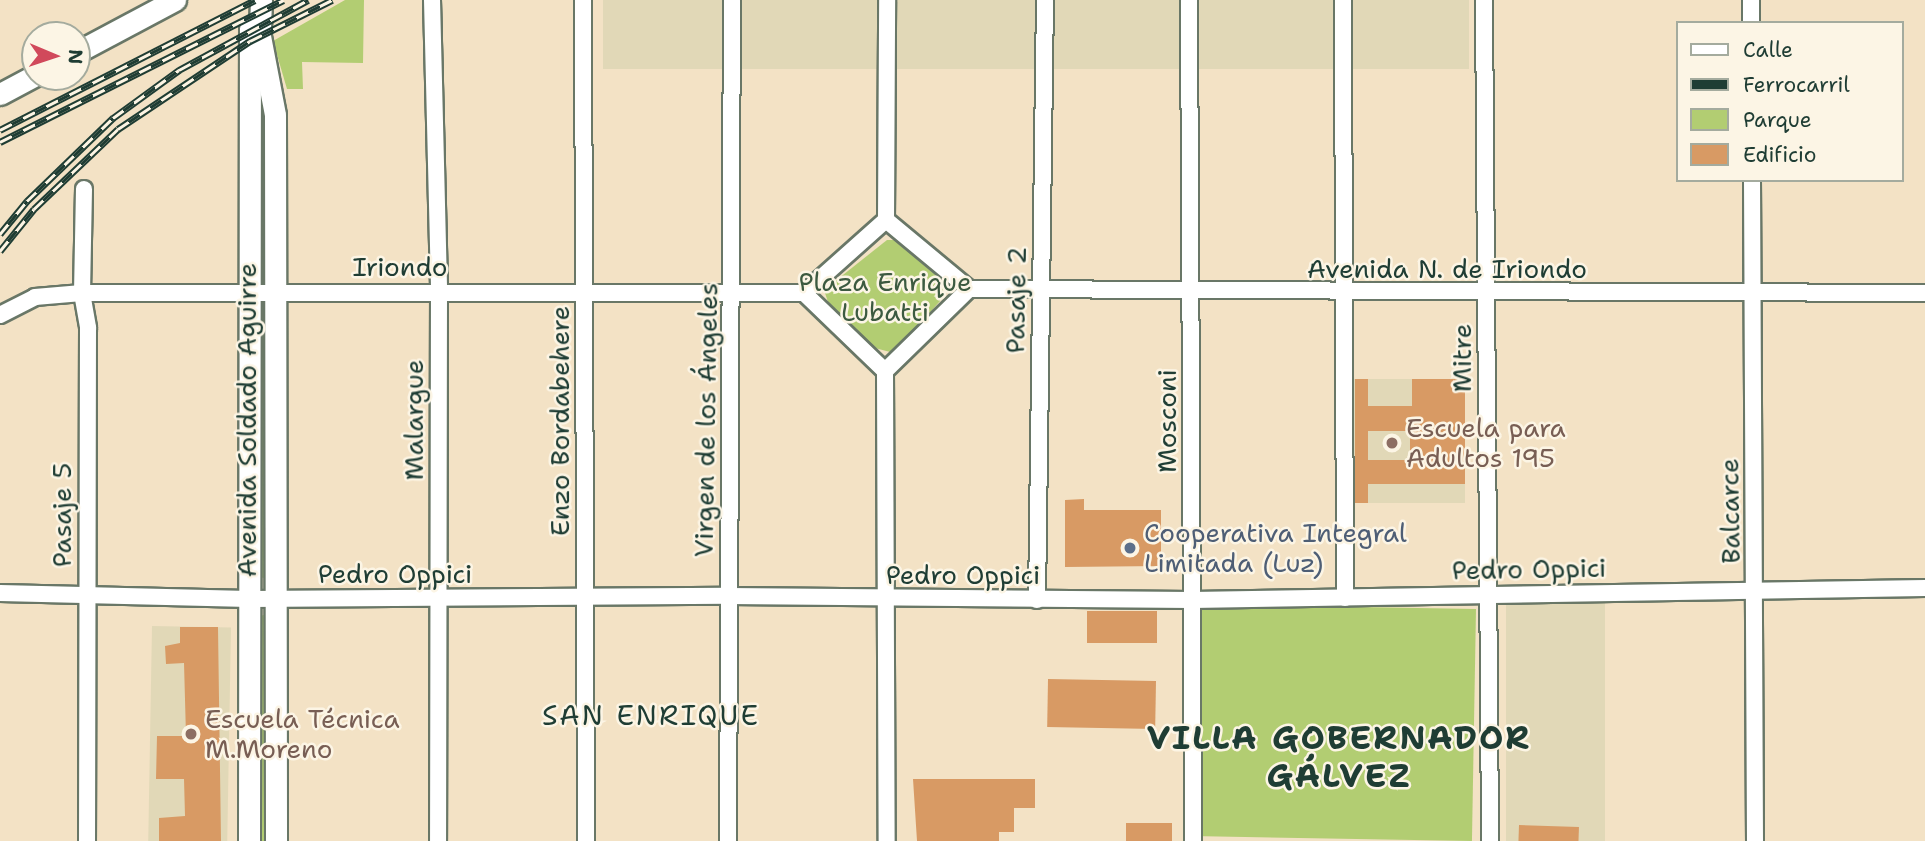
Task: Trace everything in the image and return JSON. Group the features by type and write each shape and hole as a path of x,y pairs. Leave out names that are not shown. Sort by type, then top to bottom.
{"main road":[{"path":"91,45 175,0"},
{"name":"Avenida Soldado Aguirre","path":"249,841 250,0"},
{"name":"Avenida Soldado Aguirre","path":"261,0 260,36 275,115 276,841"},
{"path":"0,94 21,83"}],"street":[{"name":"Malargue","path":"432,0 439,291 438,841"},
{"name":"Enzo Bordabehere","path":"583,0 586,841"},
{"name":"Virgen de los Ángeles","path":"728,841 732,0"},
{"path":"887,0 886,220 804,293 885,371 887,841"},
{"name":"Pasaje 2","path":"1037,600 1045,0"},
{"name":"Mosconi","path":"1189,0 1194,841"},
{"path":"1343,0 1345,597"},
{"name":"Mitre","path":"1484,0 1490,841"},
{"path":"1751,0 1751,21"},
{"name":"Balcarce","path":"1752,182 1755,841"},
{"name":"Pasaje 5","path":"84,189 82,293 88,328 88,841"},
{"path":"885,371 969,289 886,220"},
{"name":"Avenida N. de Iriondo","path":"969,289 1191,294 1925,293"},
{"name":"Iriondo","path":"0,315 35,297 82,293 804,293"},
{"name":"Pedro Oppici","path":"0,593 249,599 728,596 1192,600 1925,588"}],"shaded area":[{"path":"603,0 1469,0 1469,69 603,69"},
{"path":"1347,379 1465,379 1465,503 1347,503"},
{"path":"1506,593 1605,593 1605,841 1506,841"},
{"name":"Escuela Técnica M.Moreno","path":"152,626 231,627 227,841 148,841"}],"green space":[{"path":"345,0 364,0 363,63 302,62 303,89 287,89 273,41"},
{"path":"257,48 267,100 264,272 257,271"},
{"name":"Plaza Enrique Lubatti","path":"887,240 895,240 945,283 940,301 894,353 871,347 828,302 824,290"},
{"path":"258,317 266,321 267,573 264,578 258,577"},
{"path":"1195,604 1476,609 1472,841 1191,836"},
{"path":"264,615 268,841 256,841 259,616"}],"building":[{"path":"1355,379 1368,379 1368,406 1412,406 1412,379 1465,379 1465,484 1368,484 1368,503 1355,503","holes":["1368,431 1410,431 1410,460 1368,460"]},
{"path":"1084,499 1084,510 1161,510 1161,566 1065,567 1065,500"},
{"path":"1087,611 1157,611 1157,643 1087,643"},
{"path":"180,627 218,627 221,841 159,841 159,818 185,816 184,779 156,779 157,736 186,736 184,663 166,664 165,646 180,643"},
{"path":"1048,679 1156,681 1155,729 1047,727"},
{"path":"913,779 1035,779 1035,808 1014,808 1014,832 999,832 999,841 917,841"},
{"path":"1126,823 1172,823 1172,841 1126,841"},
{"path":"1519,825 1579,827 1578,841 1518,841"}],"railway":[{"path":"0,130 255,0"},
{"path":"0,142 283,0"},
{"path":"0,234 27,201 113,118 179,70 308,0"},
{"path":"0,251 34,209 118,129 250,41 332,0"}],"place":[{"name":"Escuela para Adultos 195","path":"1392,443"},
{"name":"Cooperativa Integral Limitada (Luz)","path":"1130,548"},
{"name":"Escuela Técnica M.Moreno","path":"191,734"}],"district":[{"name":"SAN ENRIQUE","path":"651,715"},
{"name":"VILLA GOBERNADOR GÁLVEZ","path":"1339,757"}]}
